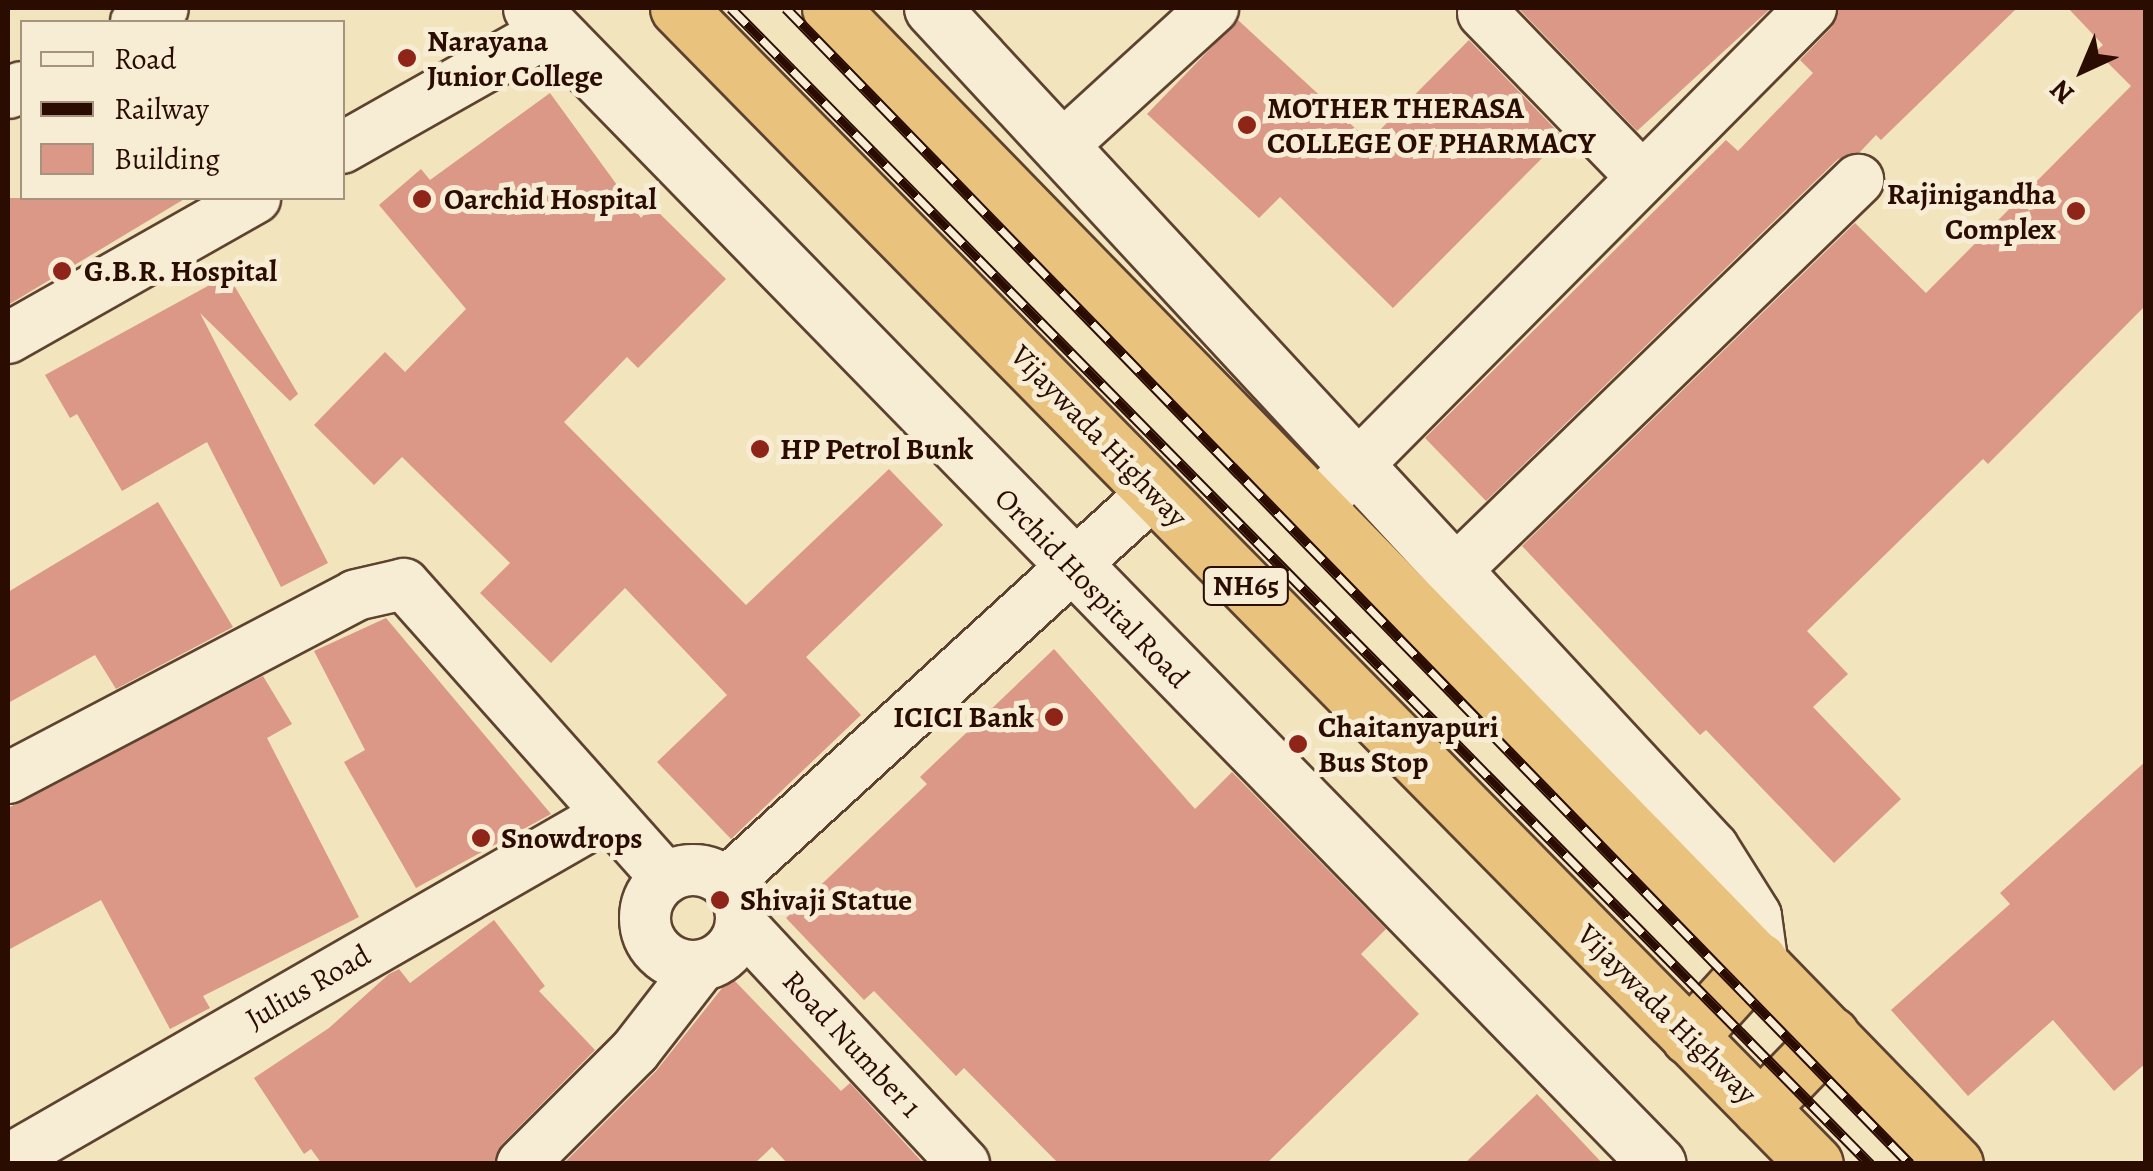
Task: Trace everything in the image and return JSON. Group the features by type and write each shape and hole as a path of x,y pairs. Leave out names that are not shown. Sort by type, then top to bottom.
{"highway":[{"name":"Vijaywada Highway","path":"678,8 1815,1164"},
{"path":"830,8 1954,1164"},
{"path":"1689,1037 1759,960"},
{"path":"1760,1108 1830,1035"}],"street":[{"path":"140,20 163,8"},
{"path":"932,8 1711,848 1753,916 1759,960"},
{"path":"1061,147 1214,8"},
{"path":"1316,507 1811,8"},
{"path":"1484,13 1642,178"},
{"path":"345,146 542,18"},
{"name":"Orchid Hospital Road","path":"542,18 1071,568 1658,1164"},
{"path":"1457,570 1858,180"},
{"path":"8,338 251,200"},
{"path":"522,1164 635,1051 701,966 730,948 733,903 1071,568 1154,492"},
{"path":"8,778 356,595 404,584 448,597 608,815 666,878"},
{"name":"Julius Road","path":"8,1160 608,815"},
{"path":"701,966 670,960 651,940 647,902 666,878 691,870 733,903"},
{"name":"Road Number 1","path":"733,903 964,1164"}],"building":[{"path":"1518,8 1771,8 1637,131"},
{"path":"1839,8 2017,8 1881,140 1876,135 1860,152 1838,159 1486,501 1425,438 1726,140 1738,151 1813,73 1800,60 1832,27"},
{"path":"2068,8 2146,8 2146,305 1988,464 1983,459 1807,631 1848,674 1813,707 1901,799 1834,863 1706,730 1700,735 1522,546 1855,223 1926,293 2131,86 2096,51 2103,45"},
{"path":"1238,20 1369,141 1469,40 1563,137 1393,308 1280,197 1259,218 1147,114"},
{"path":"550,93 641,218 652,206 726,279 638,368 627,357 564,422 746,605 889,469 943,525 806,657 861,715 731,839 657,762 727,695 625,588 551,663 480,593 510,563 402,457 374,485 314,425 385,352 405,372 466,309 379,205 421,169 430,180"},
{"path":"8,198 183,200 8,305"},
{"path":"228,275 298,394 290,401 200,313 328,563 281,587 207,442 122,491 77,414 70,418 45,375"},
{"path":"158,502 233,627 116,689 95,655 8,703 8,592"},
{"path":"386,618 551,814 416,888 344,762 365,750 314,651"},
{"path":"1054,649 1195,809 1232,772 1386,929 1361,954 1419,1014 1266,1164 1059,1164 964,1068 956,1076 874,991 864,1000 786,918 927,784 920,777"},
{"path":"263,676 292,724 267,738 359,917 203,996 210,1008 170,1029 101,900 8,950 8,808"},
{"path":"2146,761 2146,1063 2114,1091 2053,1020 1968,1096 1891,1010 2010,904 2000,893"},
{"path":"494,920 545,986 539,991 595,1050 502,1144 494,1164 322,1164 311,1149 304,1154 254,1078 329,1028 389,974 399,969 410,983"},
{"path":"731,977 841,1091 850,1083 924,1164 788,1164 772,1147 754,1164 563,1164 656,1071"},
{"path":"1537,1094 1603,1164 1464,1164"}],"railway":[{"path":"731,8 1870,1164"},
{"path":"786,8 1910,1164"}],"place":[{"name":"Narayana Junior College","path":"407,58"},
{"name":"MOTHER THERASA COLLEGE OF PHARMACY","path":"1247,125"},
{"name":"Oarchid Hospital","path":"422,199"},
{"name":"Rajinigandha Complex","path":"2076,211"},
{"name":"G.B.R. Hospital","path":"62,271"},
{"name":"HP Petrol Bunk","path":"760,449"},
{"name":"ICICI Bank","path":"1054,717"},
{"name":"Chaitanyapuri Bus Stop","path":"1298,744"},
{"name":"Snowdrops","path":"481,838"},
{"name":"Shivaji Statue","path":"720,900"}]}
